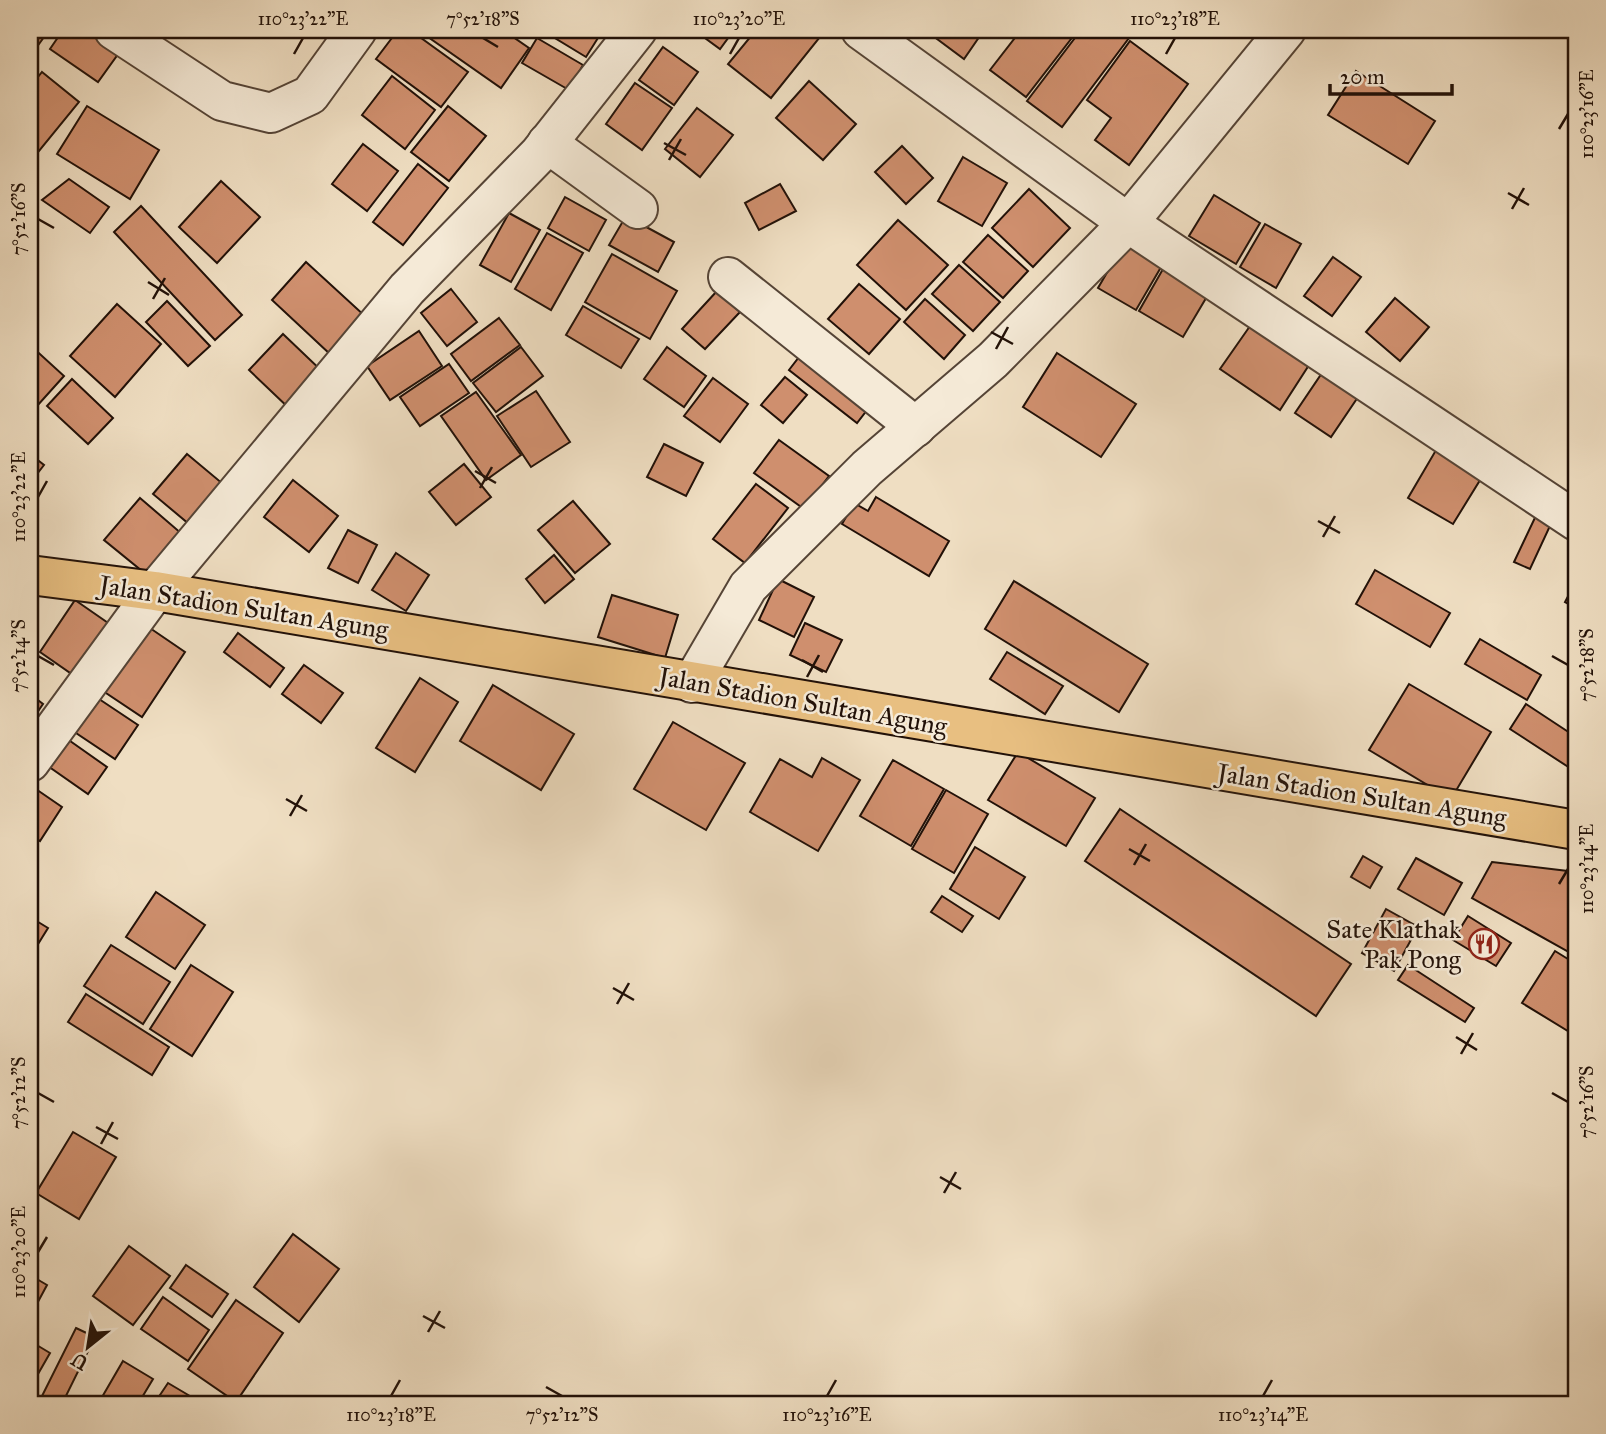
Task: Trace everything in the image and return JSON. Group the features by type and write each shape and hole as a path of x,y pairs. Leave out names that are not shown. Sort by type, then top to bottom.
{"main road":[{"name":"Jalan Stadion Sultan Agung","path":"30,575 155,591 1576,830"}],"street":[{"path":"114,30 222,101 271,113 310,95 358,30"},
{"path":"30,762 155,591 407,289 547,143 637,30"},
{"path":"861,30 1128,223 1576,521"},
{"path":"692,683 748,587 867,468 993,360 1128,223 1286,30"},
{"path":"547,143 638,209"},
{"path":"728,277 915,427"}],"building":[{"path":"30,30 49,30 34,51 30,47"},
{"path":"63,30 91,30 121,50 98,82 50,49"},
{"path":"192,30 235,30 234,35"},
{"path":"398,30 410,30 468,72 441,107 376,59"},
{"path":"418,30 503,30 529,48 501,88"},
{"path":"603,30 586,57 545,32"},
{"path":"694,30 734,30 720,49"},
{"path":"756,30 811,30 820,37 771,98 728,64"},
{"path":"925,30 984,30 964,59"},
{"path":"1021,30 1078,30 1026,97 990,70"},
{"path":"1081,30 1135,30 1062,127 1027,101"},
{"path":"537,38 583,65 569,90 522,63"},
{"path":"1130,41 1188,84 1129,165 1095,140 1111,118 1087,100"},
{"path":"663,47 698,72 674,105 639,80"},
{"path":"1356,71 1435,121 1408,164 1328,115"},
{"path":"42,72 79,102 30,162 30,87"},
{"path":"392,76 435,110 405,149 362,115"},
{"path":"809,81 856,124 823,160 776,118"},
{"path":"635,83 672,108 642,150 606,124"},
{"path":"87,106 159,150 130,199 57,154"},
{"path":"448,106 486,136 449,181 411,152"},
{"path":"697,108 733,135 700,177 665,149"},
{"path":"363,144 398,171 367,211 332,184"},
{"path":"902,146 933,178 906,204 875,172"},
{"path":"963,157 1007,183 982,226 938,201"},
{"path":"418,164 448,188 403,245 373,222"},
{"path":"69,179 109,207 90,233 42,200"},
{"path":"221,181 260,217 217,263 179,227"},
{"path":"780,184 796,211 759,230 745,203"},
{"path":"1029,189 1070,228 1033,267 992,228"},
{"path":"1214,195 1260,223 1236,264 1189,236"},
{"path":"565,197 606,220 589,251 548,228"},
{"path":"141,206 242,315 215,340 114,232"},
{"path":"509,213 540,230 511,282 480,265"},
{"path":"626,216 674,242 658,272 609,245"},
{"path":"898,220 948,265 906,310 857,265"},
{"path":"1265,224 1301,244 1276,288 1240,267"},
{"path":"547,233 583,253 551,310 515,289"},
{"path":"988,235 1028,271 1003,298 963,262"},
{"path":"1126,240 1164,262 1136,310 1098,288"},
{"path":"612,254 677,291 650,339 585,302"},
{"path":"1333,257 1361,277 1332,316 1304,296"},
{"path":"306,262 366,317 331,355 272,300"},
{"path":"1167,262 1212,288 1183,337 1139,311"},
{"path":"959,265 1000,302 973,331 932,294"},
{"path":"859,284 900,319 869,354 828,319"},
{"path":"451,289 477,322 447,346 421,313"},
{"path":"717,291 740,312 705,349 682,329"},
{"path":"1395,298 1429,327 1400,361 1366,332"},
{"path":"925,299 965,335 944,359 904,322"},
{"path":"167,301 210,346 188,366 146,322"},
{"path":"117,304 161,344 115,397 70,356"},
{"path":"583,306 639,339 621,368 566,335"},
{"path":"499,318 520,345 471,381 451,354"},
{"path":"1250,326 1309,365 1280,410 1220,369"},
{"path":"419,331 442,366 390,400 367,366"},
{"path":"283,334 326,375 292,411 249,370"},
{"path":"30,345 64,376 37,406 30,399"},
{"path":"521,347 543,376 496,412 473,383"},
{"path":"667,347 706,376 684,407 644,379"},
{"path":"806,348 874,401 857,423 789,370"},
{"path":"1057,353 1136,404 1101,457 1023,407"},
{"path":"449,364 469,393 420,426 400,397"},
{"path":"1322,373 1358,397 1331,437 1295,413"},
{"path":"785,377 807,395 783,423 761,405"},
{"path":"713,378 748,404 720,442 684,416"},
{"path":"72,379 113,418 88,444 47,406"},
{"path":"536,391 570,442 531,467 497,416"},
{"path":"476,392 521,455 486,480 441,416"},
{"path":"779,440 829,476 804,509 754,473"},
{"path":"664,444 703,463 686,496 647,477"},
{"path":"1439,445 1485,472 1453,524 1408,498"},
{"path":"30,454 44,465 30,483"},
{"path":"187,454 223,484 189,524 153,494"},
{"path":"464,464 491,497 456,525 429,492"},
{"path":"293,480 338,516 309,552 264,517"},
{"path":"756,484 788,508 745,563 713,539"},
{"path":"876,497 949,541 929,576 842,524 854,503 868,511"},
{"path":"140,498 182,534 147,575 104,540"},
{"path":"573,501 610,544 575,573 538,530"},
{"path":"1541,505 1556,513 1530,569 1514,562"},
{"path":"348,530 377,545 358,583 328,568"},
{"path":"396,553 429,575 406,611 372,590"},
{"path":"554,555 574,579 545,603 526,579"},
{"path":"1375,570 1450,613 1430,647 1356,604"},
{"path":"778,579 814,597 794,637 759,620"},
{"path":"1014,581 1148,664 1119,712 985,629"},
{"path":"1576,581 1576,608 1565,602"},
{"path":"612,595 678,615 665,658 598,637"},
{"path":"75,600 111,625 76,677 40,652"},
{"path":"805,623 842,640 826,672 790,655"},
{"path":"144,624 185,652 142,717 100,689"},
{"path":"238,633 284,668 270,687 224,652"},
{"path":"1480,639 1541,675 1527,700 1465,664"},
{"path":"1007,652 1063,686 1045,714 990,679"},
{"path":"304,665 343,693 321,723 282,694"},
{"path":"420,678 458,702 415,772 376,748"},
{"path":"1409,684 1491,732 1451,799 1369,750"},
{"path":"493,685 574,734 541,790 460,741"},
{"path":"30,694 43,704 30,723"},
{"path":"93,695 138,725 115,759 70,729"},
{"path":"1526,704 1576,737 1576,772 1510,729"},
{"path":"673,722 745,763 706,830 634,789"},
{"path":"63,736 107,767 88,794 45,764"},
{"path":"1018,752 1095,798 1066,846 988,800"},
{"path":"822,758 860,780 818,851 750,812 780,759 812,777"},
{"path":"893,760 944,789 911,846 860,816"},
{"path":"30,785 62,807 40,841 30,834"},
{"path":"946,790 988,814 954,873 912,849"},
{"path":"1120,809 1351,964 1316,1016 1085,861"},
{"path":"975,847 1025,877 999,919 950,889"},
{"path":"1363,856 1382,867 1370,888 1351,877"},
{"path":"1416,858 1462,883 1444,915 1398,889"},
{"path":"1492,862 1568,871 1576,875 1576,956 1472,898"},
{"path":"156,892 205,925 175,969 126,937"},
{"path":"942,896 973,916 962,932 931,912"},
{"path":"1386,909 1418,927 1394,971 1362,953"},
{"path":"1468,916 1511,943 1496,966 1453,940"},
{"path":"30,917 48,928 30,957"},
{"path":"111,945 170,982 143,1024 84,986"},
{"path":"1555,951 1576,964 1576,1036 1522,1003"},
{"path":"191,965 233,992 192,1056 150,1029"},
{"path":"1408,965 1474,1008 1465,1022 1398,980"},
{"path":"86,994 169,1047 152,1075 68,1022"},
{"path":"73,1132 116,1157 79,1219 36,1193"},
{"path":"293,1234 339,1269 299,1322 254,1287"},
{"path":"129,1246 170,1276 133,1325 93,1296"},
{"path":"186,1265 228,1294 212,1317 170,1288"},
{"path":"30,1275 47,1285 32,1313 30,1312"},
{"path":"163,1297 209,1330 188,1361 141,1329"},
{"path":"236,1300 283,1333 236,1402 188,1369"},
{"path":"76,1328 95,1337 62,1404 38,1404"},
{"path":"35,1344 50,1353 30,1388 30,1353"},
{"path":"123,1361 153,1379 138,1404 98,1404"},
{"path":"168,1383 195,1399 192,1404 154,1404"}],"place":[{"name":"Sate Klathak Pak Pong","path":"1484,944"}]}
